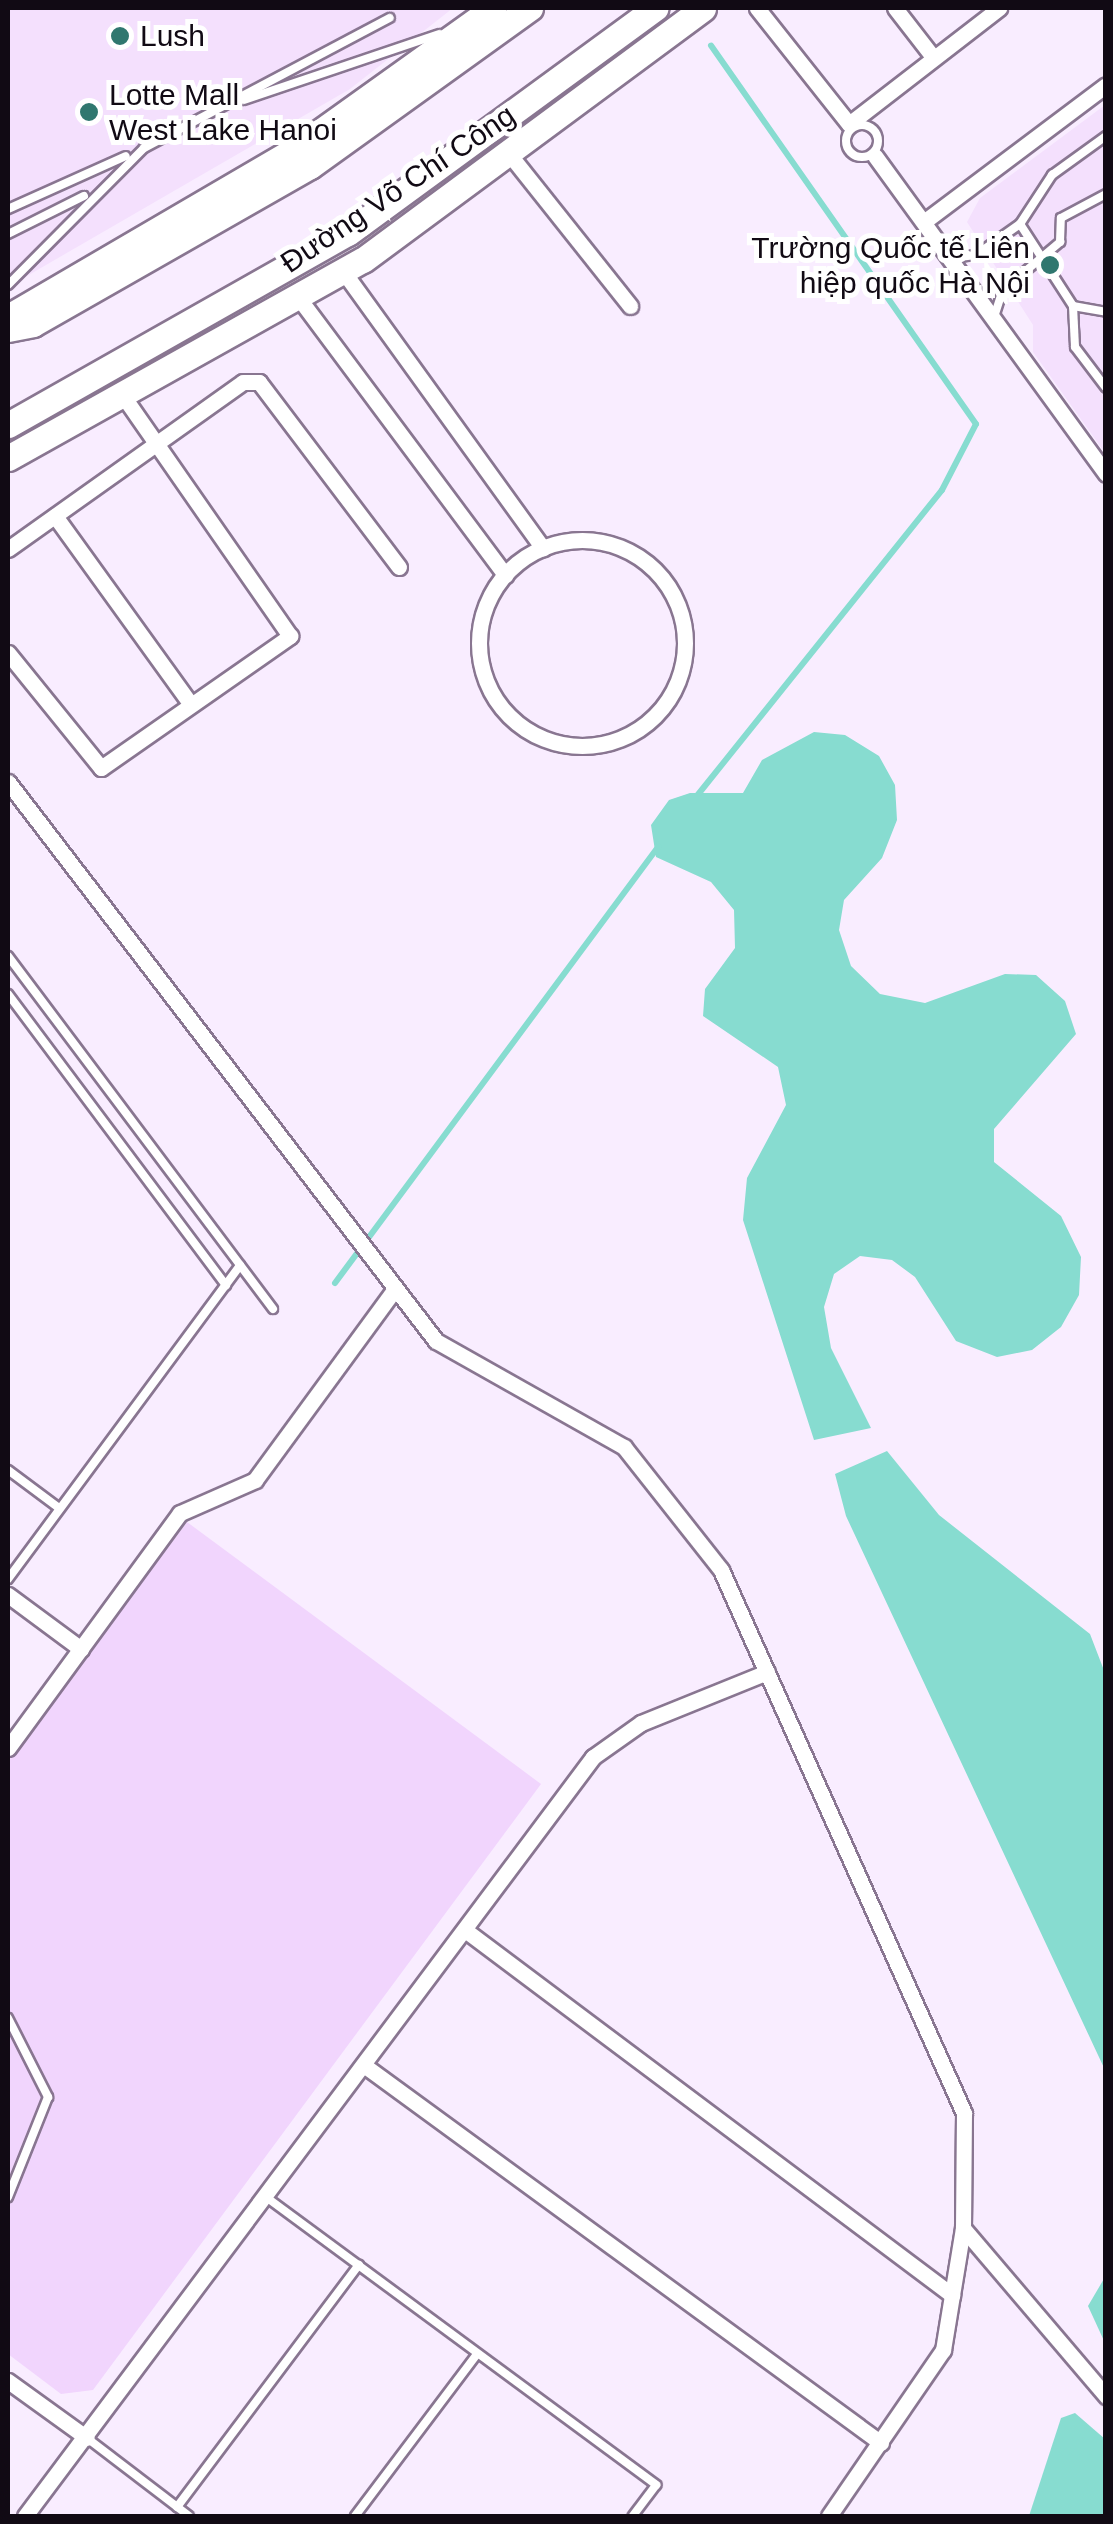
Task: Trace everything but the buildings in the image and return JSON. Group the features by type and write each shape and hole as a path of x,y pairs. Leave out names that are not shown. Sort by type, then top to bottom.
{"main road":[{"path":"8,329 33,324 310,166 530,8"},
{"name":"Đường Võ Chí Công","path":"8,425 348,234 655,8"},
{"name":"Đường Võ Chí Công","path":"8,458 343,271 510,155 703,8"},
{"path":"8,317 299,147 482,15"}],"street":[{"path":"757,8 848,124 999,8"},
{"path":"895,8 934,57"},
{"path":"924,221 1106,85"},
{"path":"510,155 630,306"},
{"path":"875,156 1106,474"},
{"path":"343,271 544,548"},
{"path":"298,297 505,575"},
{"path":"8,549 243,382 259,382 399,568"},
{"path":"8,653 98,768 291,630 124,396"},
{"path":"55,516 190,704"},
{"path":"614,545 667,584 681,613 680,678 639,731 571,747 508,716 478,652 481,617 505,575 544,548 614,545"},
{"path":"10,789 436,1342 624,1447 721,1570 964,2112 963,2228 943,2350 829,2516"},
{"path":"8,1748 180,1513 255,1480 395,1288"},
{"path":"8,1595 81,1648"},
{"path":"25,2516 593,1757 641,1723 767,1672"},
{"path":"465,1930 952,2295"},
{"path":"365,2066 881,2444"},
{"path":"963,2228 1106,2396"},
{"path":"8,2381 86,2438"}],"lane":[{"path":"229,104 482,15"},
{"path":"8,210 144,148 390,18"},
{"path":"848,124 864,124 880,144 875,156 852,150 848,124"},
{"path":"951,258 976,255 1020,224 1052,176 1106,136"},
{"path":"8,285 92,191 144,148"},
{"path":"8,234 92,191"},
{"path":"994,317 1003,290 1060,242 1061,218 1106,194"},
{"path":"1020,224 1072,306 1074,347 1106,388"},
{"path":"1072,306 1106,312"},
{"path":"8,956 273,1309"},
{"path":"8,994 226,1284"},
{"path":"103,1120 121,1107"},
{"path":"8,1579 240,1265"},
{"path":"8,1470 60,1508"},
{"path":"8,2018 48,2097 8,2197"},
{"path":"266,2197 656,2485 632,2516"},
{"path":"176,2508 359,2266"},
{"path":"355,2516 477,2354"},
{"path":"86,2438 188,2516"}],"shaded area":[{"path":"8,8 453,8 350,89 8,287"},
{"name":"Trường Quốc tế Liên hiệp quốc Hà Nội","path":"1105,105 1105,453 1033,352 1033,325 967,222 980,198"},
{"path":"814,732 845,735 879,756 895,785 897,820 882,858 844,900 839,930 851,966 880,994 925,1003 1005,974 1036,975 1065,1001 1076,1034 994,1129 994,1162 1061,1216 1081,1257 1079,1295 1061,1327 1032,1350 997,1357 956,1341 915,1277 892,1260 860,1256 834,1274 824,1307 831,1348 871,1428 814,1440 743,1220 747,1178 786,1105 778,1067 703,1016 705,989 735,948 734,910 711,882 656,857 651,825 669,800 690,793 743,793 762,760"},
{"path":"887,1451 939,1515 1090,1634 1105,1673 1105,2070 846,1516 835,1474"},
{"path":"187,1522 541,1784 93,2390 61,2394 8,2354 8,1760"},
{"path":"1105,2277 1106,2343 1088,2306"},
{"path":"1075,2413 1105,2439 1105,2516 1029,2516 1061,2418"}],"waterway":[{"path":"696,797 942,490 976,424 711,46"},
{"path":"335,1283 658,847"}],"place":[{"name":"Lush","path":"120,36"},
{"name":"Lotte Mall West Lake Hanoi","path":"89,112"},
{"name":"Trường Quốc tế Liên hiệp quốc Hà Nội","path":"1050,265"}]}
